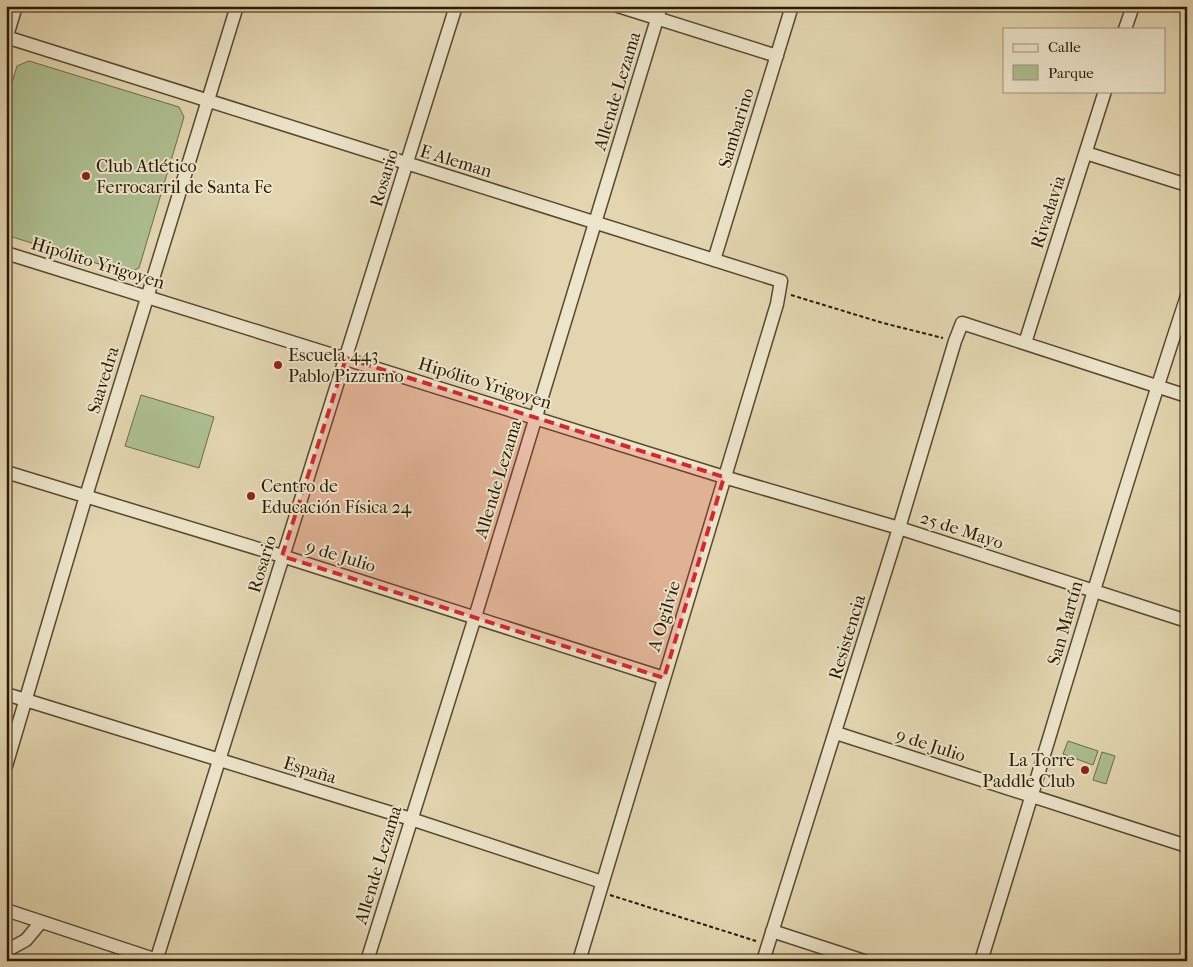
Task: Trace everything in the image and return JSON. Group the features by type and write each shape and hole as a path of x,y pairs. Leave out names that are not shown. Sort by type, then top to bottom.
{"street":[{"path":"6,38 16,6"},
{"name":"Saavedra","path":"6,766 86,496 237,6"},
{"name":"Rosario","path":"157,960 282,556 456,6"},
{"path":"618,6 660,12 777,56"},
{"name":"Sambarino","path":"714,260 792,6"},
{"path":"1125,28 1133,6"},
{"name":"Allende Lezama","path":"367,961 475,617 660,12"},
{"name":"E Aleman","path":"6,38 714,260 780,286"},
{"name":"Rivadavia","path":"1025,343 1105,92"},
{"path":"1086,153 1187,185"},
{"name":"Hipólito Yrigoyen","path":"6,253 724,477"},
{"name":"A Ogilvie","path":"579,961 777,304 780,286"},
{"name":"San Martín","path":"981,961 1093,590 1187,296"},
{"name":"Resistencia","path":"763,961 836,733 900,528 955,341 962,324 1025,343"},
{"path":"1025,343 1187,396"},
{"name":"9 de Julio","path":"6,472 282,556 664,678"},
{"name":"25 de Mayo","path":"724,477 900,528 1187,622"},
{"name":"España","path":"6,694 411,820 601,887"},
{"name":"9 de Julio","path":"836,733 1187,846"},
{"path":"6,910 157,960"},
{"path":"6,951 26,940 41,922"},
{"path":"772,931 864,961"}],"path":[{"path":"780,286 883,323 955,341"},
{"path":"601,887 768,945"}],"highlighted area":[{"path":"346,358 724,477 664,678 282,556"}],"green space":[{"name":"Club Atlético Ferrocarril de Santa Fe","path":"29,61 179,107 184,117 139,268 128,273 6,235 6,103 17,66"},
{"path":"141,395 214,417 199,468 125,446"},
{"path":"1068,741 1098,751 1093,765 1063,754"},
{"path":"1102,752 1115,756 1106,784 1093,780"}],"place":[{"name":"Club Atlético Ferrocarril de Santa Fe","path":"86,176"},
{"name":"Escuela 443 Pablo Pizzurno","path":"278,365"},
{"name":"Centro de Educación Física 24","path":"251,496"},
{"name":"La Torre Paddle Club","path":"1085,770"}]}
